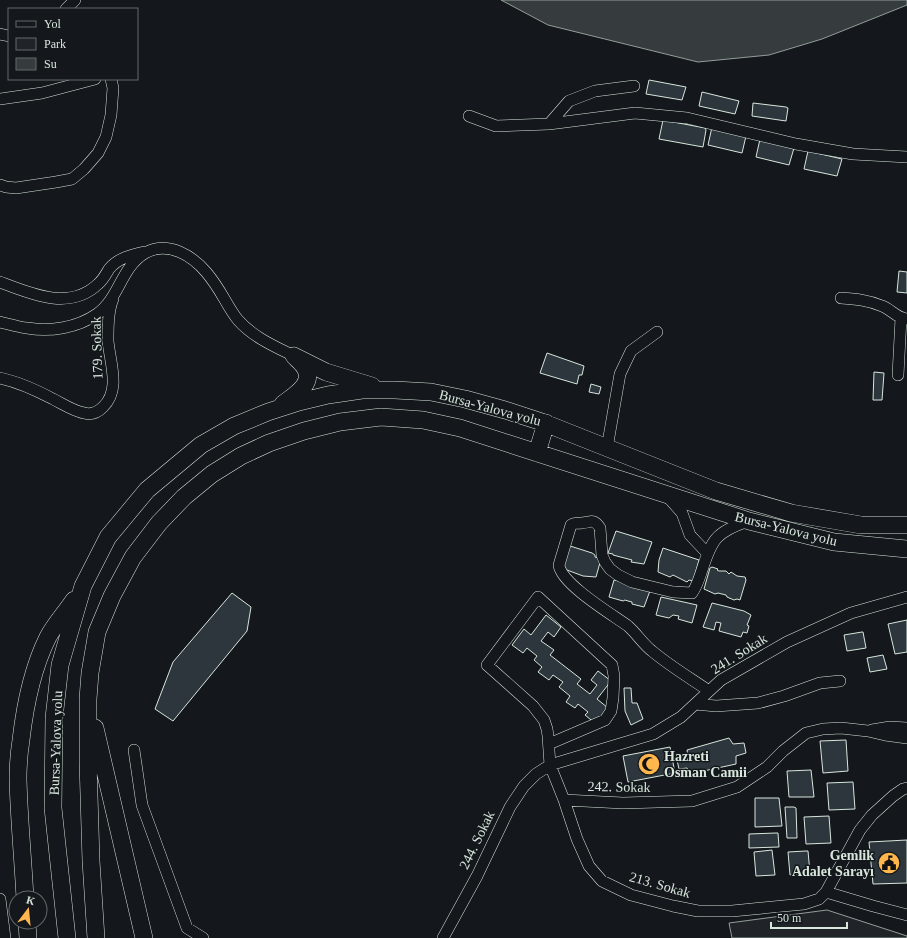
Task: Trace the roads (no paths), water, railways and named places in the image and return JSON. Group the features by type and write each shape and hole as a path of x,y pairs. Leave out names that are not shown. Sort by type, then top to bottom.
{"highway":[{"path":"294,356 326,372 386,390"},
{"path":"277,409 300,391 307,380 304,367 294,356"},
{"name":"Bursa-Yalova yolu","path":"67,938 53,808 54,718 60,665 84,586 108,537 147,490 201,445 234,426 277,409 328,395 362,390 430,392 465,399 546,423 716,491 791,514 861,525 907,526"},
{"name":"Bursa-Yalova yolu","path":"96,938 91,860 88,762 88,699 96,632 112,596 133,557 159,523 184,497 212,474 241,456 269,443 304,431 340,422 381,417 423,420 460,428 749,521 834,542 907,549"},
{"path":"537,452 546,423"},
{"path":"25,890 18,778 19,754 25,710 40,655 49,637 84,586"},
{"path":"88,699 144,938"}],"street":[{"path":"67,8 74,0"},
{"path":"0,99 42,93 91,80"},
{"path":"0,185 16,188 56,182 72,178 84,169 98,153 106,137 111,115 113,95 111,80"},
{"path":"549,124 570,101 595,91 634,86"},
{"path":"469,116 496,126 549,124 635,113 687,118 796,144 853,154 907,157"},
{"path":"0,282 26,292 48,298 73,297 88,292 95,287 100,283 110,268 122,258 163,248 179,252 187,255 197,263 212,279 234,315 246,328 262,339 294,356"},
{"path":"0,322 27,328 55,329 70,326 91,318 104,307 116,292 130,265 151,250"},
{"name":"179. Sokak","path":"0,378 21,383 77,412 94,414 100,410 105,406 112,394 113,388 108,330 111,302 116,292"},
{"path":"841,298 867,301 884,306 904,318 898,375"},
{"path":"607,448 620,374 631,351 657,332"},
{"path":"664,494 682,513 690,535 707,553"},
{"path":"709,691 657,655 646,646 628,626 571,585 559,568 559,565 571,525 594,521 600,528 602,554 605,562 610,569 618,575 632,582 673,592 692,593 696,586 707,553 714,541 727,529 749,521"},
{"name":"213. Sokak","path":"549,744 605,720 611,710 614,676 612,665 538,597 487,665 532,706 544,720 547,729 550,765 577,839 589,866 602,881 631,895 698,911 732,911 804,904 818,898 826,892"},
{"name":"241. Sokak","path":"550,765 653,734 681,717 721,680 787,642 851,613 907,597"},
{"path":"695,704 716,706 758,703 784,696 820,683 840,681"},
{"name":"242. Sokak","path":"868,731 890,727 907,728"},
{"name":"242. Sokak","path":"564,800 623,803 692,801 737,787 767,767 783,751 806,733 823,729 841,728 907,738"},
{"path":"134,750 142,806 187,928 203,938"},
{"name":"244. Sokak","path":"443,938 477,876 510,807 524,786 536,774 550,765"},
{"path":"907,788 903,789 872,814 860,830 826,892 907,915"},
{"path":"0,899 5,938"}],"water":[{"path":"501,0 907,0 907,5 822,39 769,55 698,62 548,25"}],"place":[{"name":"Hazreti Osman Camii","path":"649,764"},
{"name":"Gemlik Adalet Sarayı","path":"889,863"}]}
